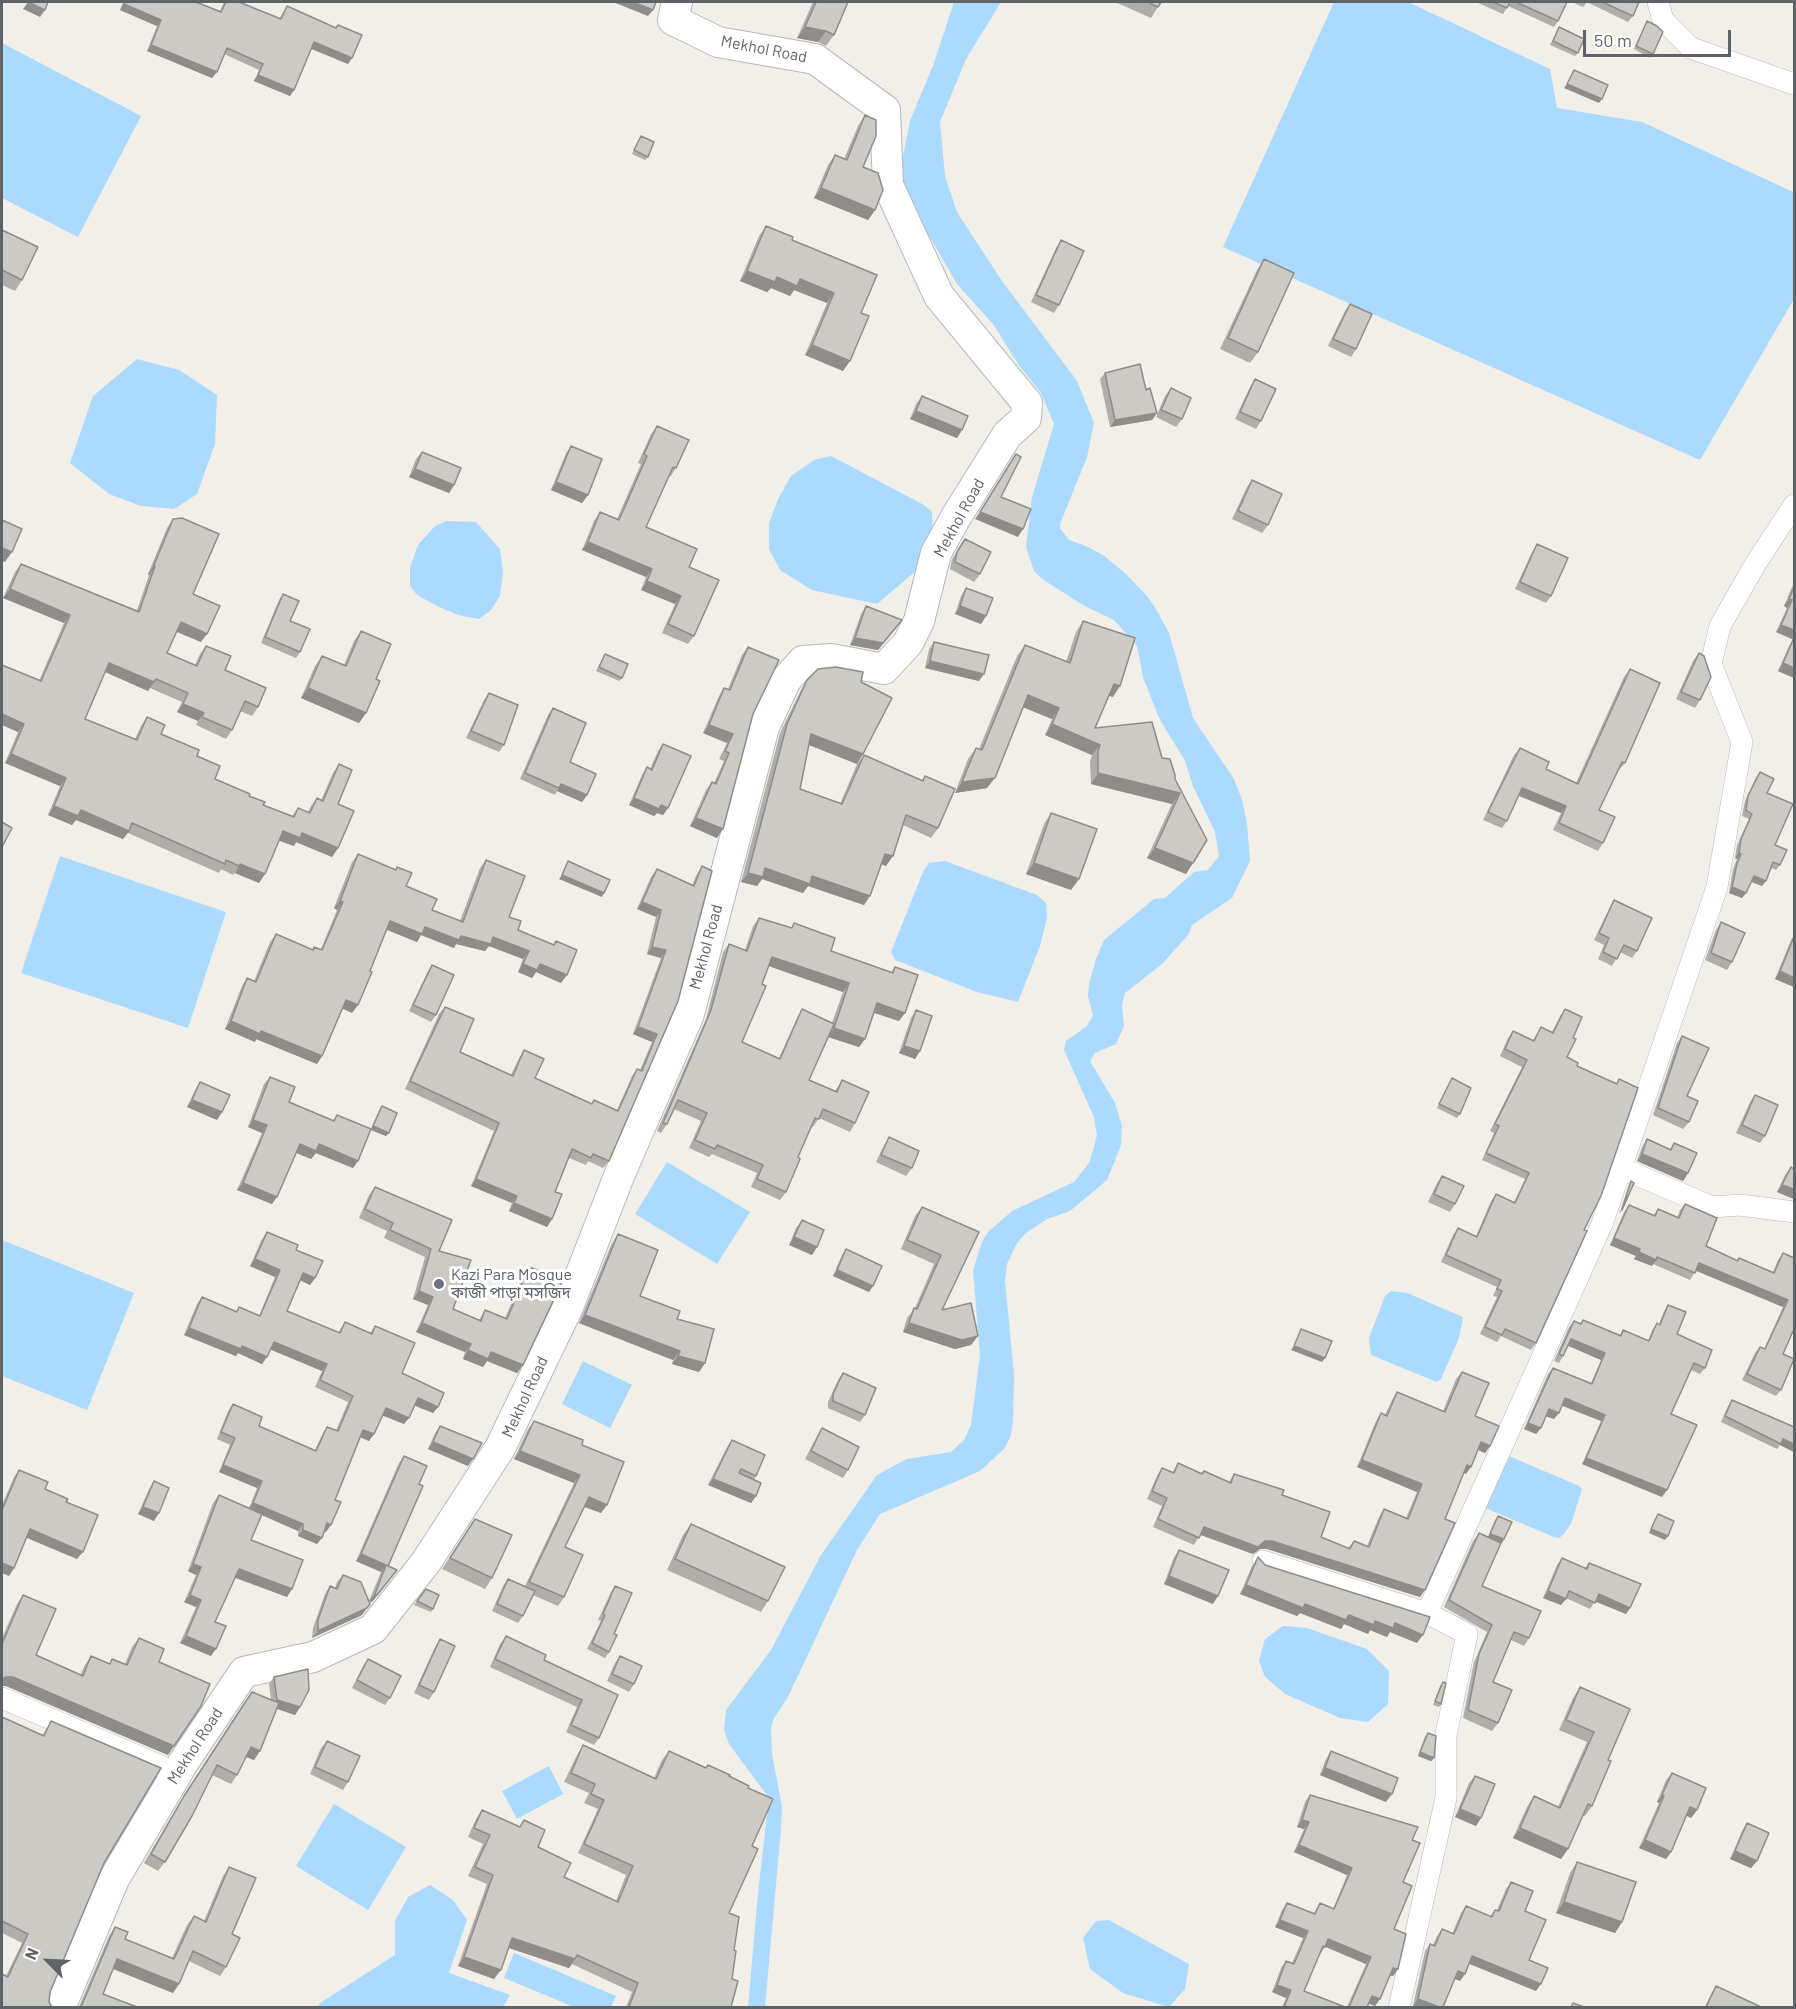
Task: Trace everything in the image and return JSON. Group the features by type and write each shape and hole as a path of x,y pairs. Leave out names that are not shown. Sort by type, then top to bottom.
{"street":[{"name":"Mekhol Road","path":"60,2007 114,1879 177,1773 244,1672 313,1657 373,1629 426,1562 500,1448 568,1307 619,1176 688,1014 764,727 786,680 803,661 831,659 884,669 908,643 919,621 936,553 1007,435 1026,418 1027,403 939,296 888,185 885,110 815,59 718,42 673,20 676,2"},
{"path":"1658,2 1663,20 1691,48 1794,84"},
{"path":"1426,1613 1602,1224 1717,887 1742,742 1711,664 1720,627 1755,563 1794,505"},
{"path":"1622,1168 1712,1207 1740,1205 1794,1212"},
{"path":"1263,1561 1426,1613 1467,1635 1446,1735 1446,1798 1399,2007"},
{"path":"2,1698 177,1773"}],"water":[{"path":"954,2 1001,2 966,59 940,122 945,176 957,212 1002,281 1077,381 1094,423 1087,457 1060,528 1069,540 1103,555 1126,574 1156,609 1169,633 1193,718 1234,779 1242,800 1247,823 1250,861 1232,898 1192,925 1188,935 1162,964 1125,993 1122,1005 1124,1026 1116,1044 1095,1053 1090,1061 1115,1103 1122,1126 1121,1145 1107,1180 1070,1211 1047,1219 1026,1233 1017,1243 1007,1264 1005,1281 1014,1374 1013,1422 1011,1435 1005,1448 980,1471 880,1514 857,1550 787,1699 774,1718 771,1728 772,1754 782,1807 765,2007 748,2007 769,1798 729,1744 724,1730 726,1710 771,1650 821,1555 877,1475 907,1459 951,1452 964,1440 971,1425 980,1355 973,1270 982,1242 988,1232 1012,1211 1074,1182 1089,1163 1094,1147 1097,1135 1094,1117 1064,1050 1066,1041 1087,1026 1093,1016 1088,996 1089,984 1104,940 1154,899 1165,898 1194,872 1208,870 1219,856 1215,832 1193,786 1185,761 1159,718 1143,677 1137,646 1114,620 1083,605 1042,579 1034,571 1026,547 1032,497 1054,424 1041,393 1018,364 993,324 957,284 898,182 910,121 934,63"},
{"path":"1334,2 1408,2 1550,69 1557,108 1642,122 1793,192 1794,299 1700,460 1223,247"},
{"path":"2,43 141,116 78,237 2,198"},
{"path":"137,359 179,370 217,395 215,444 197,494 174,509 141,506 109,494 70,463 93,396"},
{"path":"831,456 924,505 932,512 933,533 917,570 877,604 812,590 780,570 769,549 769,523 779,497 791,476 814,460"},
{"path":"447,521 476,522 500,549 503,572 500,596 491,610 479,619 458,615 437,606 417,595 410,586 410,567 418,545 435,526"},
{"path":"60,856 226,912 188,1028 21,973"},
{"path":"945,861 1037,895 1046,903 1047,918 1040,946 1018,1002 977,992 895,960 891,952 923,872 929,863"},
{"path":"667,1162 750,1212 717,1264 635,1214"},
{"path":"2,1240 134,1293 87,1410 2,1376"},
{"path":"1391,1291 1407,1293 1463,1317 1459,1338 1441,1379 1437,1382 1371,1355 1369,1338 1385,1296"},
{"path":"583,1361 632,1385 610,1428 562,1404"},
{"path":"1509,1456 1582,1489 1571,1524 1559,1538 1485,1508"},
{"path":"1283,1626 1307,1628 1367,1649 1389,1671 1388,1704 1368,1722 1340,1718 1285,1694 1265,1677 1259,1661 1265,1639"},
{"path":"549,1766 563,1794 517,1819 502,1791"},
{"path":"334,1804 406,1847 368,1910 296,1866"},
{"path":"430,1885 453,1900 467,1920 449,1973 510,1995 503,2007 318,2007 320,2003 395,1955 395,1921 408,1897"},
{"path":"1109,1920 1189,1964 1185,1989 1169,2007 1123,1993 1090,1969 1083,1938 1096,1921"},
{"path":"514,1953 616,1996 611,2007 574,2007 504,1978"}],"building":[{"path":"28,2 48,2 45,10"},
{"path":"125,2 196,2 221,12 226,2 239,2 281,19 287,6 336,28 338,25 362,35 352,58 314,42 294,90 258,75 263,64 227,48 217,72 151,45 161,20 124,4"},
{"path":"633,2 656,2 653,10"},
{"path":"816,2 848,2 834,35 805,27"},
{"path":"1147,2 1161,2 1158,7"},
{"path":"1493,2 1510,2 1507,8"},
{"path":"1516,2 1567,2 1558,21"},
{"path":"1602,2 1639,2 1633,16"},
{"path":"1647,21 1663,32 1653,54 1636,46"},
{"path":"1559,27 1584,39 1578,53 1553,41"},
{"path":"1574,70 1608,85 1602,99 1567,84"},
{"path":"865,115 876,120 876,136 863,167 878,173 883,190 875,210 821,188 835,155 847,160"},
{"path":"641,136 654,142 648,157 634,150"},
{"path":"766,226 793,237 792,240 877,275 861,313 869,316 850,361 812,345 834,293 800,279 797,286 777,277 775,282 747,271"},
{"path":"2,230 38,247 22,280 2,270"},
{"path":"1061,240 1084,251 1059,305 1036,295"},
{"path":"1264,259 1294,273 1258,352 1228,338"},
{"path":"1350,304 1372,314 1356,349 1333,339"},
{"path":"1140,364 1146,390 1150,388 1157,413 1115,420 1105,373"},
{"path":"1255,379 1276,389 1261,421 1240,412"},
{"path":"1171,388 1191,398 1182,419 1161,410"},
{"path":"922,396 968,416 962,430 916,411"},
{"path":"657,426 689,440 676,468 673,467 646,527 697,549 689,567 719,580 694,636 668,624 681,596 647,581 652,569 588,542 600,512 619,520 647,456 644,454"},
{"path":"571,446 602,459 588,495 556,482"},
{"path":"422,452 461,468 454,485 415,469"},
{"path":"1016,454 1021,457 1001,497 1031,509 1023,529 980,512"},
{"path":"1252,480 1282,494 1268,525 1238,511"},
{"path":"182,518 219,534 193,594 220,606 207,634 181,622 167,653 197,666 206,646 231,656 225,670 266,688 258,707 245,701 232,730 202,717 204,713 183,704 188,693 109,663 85,719 137,740 147,717 165,725 161,734 199,750 197,756 220,766 215,779 265,802 263,805 294,817 298,808 310,813 317,798 323,801 339,764 352,770 338,804 354,811 338,848 302,833 300,838 283,831 265,874 226,860 225,864 132,823 129,831 81,810 78,816 54,806 66,778 11,754 24,724 2,714 2,665 41,681 70,615 10,589 21,564 139,612 154,565 173,519"},
{"path":"2,520 22,529 12,552 2,548"},
{"path":"965,539 991,552 980,574 955,562 957,552"},
{"path":"1537,544 1568,558 1551,596 1520,582"},
{"path":"1794,587 1794,630 1781,625 1792,600 1789,599"},
{"path":"966,588 993,598 986,616 960,606"},
{"path":"283,594 299,601 290,621 310,629 300,652 265,637"},
{"path":"866,606 902,620 883,643 855,638"},
{"path":"1083,621 1135,638 1120,686 1114,684 1095,728 1152,722 1162,758 1170,759 1175,779 1207,840 1193,863 1155,848 1180,793 1098,773 1100,745 1052,724 1059,708 1028,695 995,778 962,782 976,748 982,750 1025,645 1070,663"},
{"path":"361,631 391,644 376,679 380,681 366,713 308,688 322,656 346,666"},
{"path":"1794,638 1794,668 1783,663"},
{"path":"934,642 989,655 984,674 930,661"},
{"path":"748,647 779,660 753,714 723,829 696,818 712,782 716,784 729,753 725,751 733,734 709,725 724,688 730,690"},
{"path":"1699,653 1704,656 1711,677 1700,700 1681,692"},
{"path":"605,654 628,664 622,678 599,667"},
{"path":"836,667 863,672 861,682 892,698 863,754 811,734 800,789 842,804 864,755 923,781 925,776 955,789 938,828 906,815 893,856 885,854 870,896 812,876 810,884 765,868 763,877 748,873 787,724 807,680 818,669"},
{"path":"1630,669 1660,683 1625,763 1622,762 1599,810 1615,817 1603,843 1559,823 1566,806 1522,788 1507,821 1488,812 1520,748 1549,762 1546,769 1578,784"},
{"path":"489,693 518,705 504,745 471,731"},
{"path":"553,708 586,723 570,762 596,774 587,795 561,784 559,788 525,773"},
{"path":"663,744 691,756 668,808 661,805 659,809 634,798 647,767 652,770"},
{"path":"1760,772 1774,779 1767,793 1793,804 1775,845 1787,850 1780,865 1773,862 1766,881 1754,876 1746,893 1732,887 1741,854 1739,853 1741,839 1752,814 1746,810 1748,796"},
{"path":"1051,813 1097,829 1079,879 1034,863"},
{"path":"2,822 12,828 2,847"},
{"path":"358,854 396,870 397,867 412,873 406,886 437,899 432,910 463,922 486,860 525,876 509,917 521,921 518,930 554,945 556,941 577,950 567,975 540,964 537,970 523,964 529,951 493,937 491,944 461,936 459,940 425,927 422,934 390,921 358,1005 346,1000 322,1056 231,1021 247,978 256,982 276,934 313,950 314,947 322,950 343,902 340,901"},
{"path":"568,861 610,880 604,893 562,875"},
{"path":"702,866 712,871 678,1001 609,1161 593,1154 591,1158 572,1149 555,1192 562,1194 552,1219 514,1203 517,1196 476,1179 499,1123 410,1081 445,1007 474,1019 460,1052 513,1076 524,1050 544,1059 535,1078 592,1104 594,1100 618,1111 637,1069 642,1071 657,1034 638,1027 666,950 652,947 661,910 642,902 657,869 694,886"},
{"path":"1614,900 1652,918 1637,951 1624,945 1617,959 1603,952 1609,938 1599,933"},
{"path":"759,918 792,928 794,923 835,938 831,951 893,973 895,967 918,975 905,1013 877,1003 865,1039 834,1028 849,983 772,957 762,984 766,986 742,1042 780,1059 802,1009 834,1024 809,1080 837,1092 842,1080 869,1092 855,1123 823,1109 819,1119 815,1118 786,1192 757,1179 763,1165 717,1145 715,1149 695,1140 707,1113 678,1100 667,1124 663,1123 711,1010 729,944 747,951"},
{"path":"1721,922 1745,933 1732,962 1711,953"},
{"path":"1794,937 1794,978 1780,971"},
{"path":"432,965 454,975 436,1015 413,1005"},
{"path":"1565,1009 1582,1017 1573,1038 1576,1039 1567,1057 1578,1063 1577,1066 1617,1084 1619,1079 1638,1088 1601,1196 1584,1230 1587,1231 1536,1343 1505,1329 1502,1335 1485,1327 1502,1291 1497,1289 1501,1280 1446,1255 1458,1228 1477,1237 1496,1194 1515,1203 1529,1173 1486,1153 1499,1126 1495,1124 1527,1060 1505,1049 1513,1031 1534,1041 1541,1027 1553,1033"},
{"path":"916,1010 932,1016 920,1051 904,1046"},
{"path":"1682,1036 1709,1048 1687,1096 1698,1101 1689,1122 1658,1108"},
{"path":"270,1077 295,1087 289,1102 334,1121 337,1115 371,1129 358,1161 319,1144 316,1151 300,1144 277,1197 243,1183 267,1125 253,1120"},
{"path":"1452,1078 1471,1088 1460,1114 1439,1104"},
{"path":"200,1082 230,1095 222,1112 192,1100"},
{"path":"1755,1095 1778,1105 1765,1136 1742,1125"},
{"path":"382,1106 397,1113 389,1133 373,1126"},
{"path":"889,1137 919,1151 912,1168 881,1155"},
{"path":"1647,1139 1671,1150 1674,1143 1697,1153 1688,1173 1642,1154"},
{"path":"1791,1167 1794,1169 1794,1189 1782,1185"},
{"path":"1442,1176 1464,1186 1455,1204 1434,1194"},
{"path":"1631,1181 1634,1183 1622,1210"},
{"path":"375,1187 452,1220 439,1251 471,1260 453,1309 481,1321 485,1310 507,1319 529,1267 563,1280 523,1365 491,1352 488,1359 468,1350 471,1344 422,1323 433,1297 419,1291 431,1249 390,1230 393,1223 365,1209"},
{"path":"1685,1204 1717,1218 1706,1246 1738,1261 1739,1258 1774,1273 1783,1253 1794,1258 1794,1329 1783,1354 1794,1359 1781,1390 1747,1374 1760,1347 1765,1349 1788,1300 1699,1263 1695,1273 1657,1257 1656,1260 1639,1252 1640,1249 1614,1238 1629,1205 1655,1216 1658,1209 1679,1218"},
{"path":"922,1207 979,1232 942,1310 971,1303 978,1336 962,1340 909,1323 914,1308 917,1309 941,1255 907,1240"},
{"path":"802,1220 824,1230 817,1247 794,1237"},
{"path":"267,1232 298,1245 296,1250 323,1261 315,1278 303,1273 287,1311 340,1333 345,1322 372,1334 375,1326 415,1343 402,1373 444,1393 438,1407 418,1398 409,1418 386,1408 374,1434 363,1430 335,1500 341,1502 331,1525 327,1523 322,1538 303,1530 303,1524 253,1503 262,1481 223,1465 235,1438 221,1432 233,1404 262,1417 259,1426 316,1451 327,1427 338,1431 353,1396 320,1380 327,1364 274,1342 267,1357 189,1328 202,1297 237,1312 239,1307 260,1316 280,1270 255,1259"},
{"path":"618,1234 658,1250 640,1296 680,1311 677,1319 714,1329 705,1363 678,1356 680,1351 585,1315"},
{"path":"846,1249 882,1266 873,1286 837,1270"},
{"path":"1668,1305 1686,1312 1677,1334 1712,1350 1705,1368 1694,1363 1671,1414 1697,1425 1667,1490 1586,1458 1605,1415 1565,1398 1559,1413 1549,1409 1541,1428 1528,1423 1553,1368 1592,1384 1605,1353 1571,1339 1563,1356 1559,1354 1574,1321 1581,1324 1583,1320 1621,1336 1623,1330 1649,1341 1657,1323 1660,1325"},
{"path":"1301,1329 1332,1341 1325,1358 1294,1346"},
{"path":"1462,1372 1489,1383 1475,1416 1499,1426 1490,1446 1481,1442 1471,1467 1467,1465 1445,1519 1455,1523 1425,1590 1272,1541 1265,1541 1258,1547 1204,1527 1199,1538 1158,1519 1167,1498 1152,1491 1162,1468 1174,1473 1178,1463 1202,1474 1204,1471 1231,1483 1234,1474 1284,1490 1282,1495 1330,1512 1321,1537 1350,1549 1354,1541 1369,1547 1384,1509 1408,1519 1422,1484 1362,1460 1381,1413 1387,1416 1397,1392 1445,1412"},
{"path":"843,1373 876,1388 865,1415 833,1401 833,1394"},
{"path":"1732,1400 1794,1427 1794,1444 1783,1439 1781,1444 1725,1416"},
{"path":"534,1421 583,1440 582,1445 624,1462 607,1505 589,1497 565,1547 583,1555 564,1597 529,1582 580,1475 520,1451"},
{"path":"440,1426 482,1443 473,1459 433,1442"},
{"path":"822,1428 859,1447 848,1470 811,1451"},
{"path":"732,1440 765,1455 756,1476 741,1469 739,1473 761,1483 756,1496 713,1479"},
{"path":"404,1456 427,1466 419,1484 423,1486 388,1566 361,1554"},
{"path":"19,1470 48,1482 45,1489 68,1499 66,1502 98,1515 83,1552 30,1529 14,1568 2,1563 2,1510"},
{"path":"154,1481 169,1488 159,1513 143,1507"},
{"path":"219,1495 262,1514 251,1540 303,1560 292,1589 239,1569 215,1622 226,1626 216,1649 186,1636 201,1600 190,1595 201,1567 193,1564"},
{"path":"1658,1514 1674,1521 1668,1536 1651,1529"},
{"path":"1498,1516 1512,1522 1504,1539 1490,1534"},
{"path":"475,1519 512,1535 492,1578 450,1558"},
{"path":"691,1524 785,1567 768,1601 675,1559"},
{"path":"1479,1533 1501,1543 1482,1586 1541,1611 1529,1638 1514,1632 1493,1682 1512,1690 1498,1723 1468,1710 1479,1654 1492,1625 1449,1600"},
{"path":"1179,1550 1229,1570 1218,1596 1169,1576"},
{"path":"1258,1557 1265,1565 1430,1617 1423,1635 1395,1623 1393,1628 1375,1621 1374,1625 1349,1615 1346,1620 1305,1604 1303,1608 1246,1585"},
{"path":"1562,1558 1587,1569 1589,1563 1641,1584 1630,1608 1599,1594 1595,1603 1569,1591 1566,1599 1548,1591"},
{"path":"386,1565 397,1570 377,1595 375,1594"},
{"path":"343,1575 361,1582 370,1604 367,1608 318,1631 318,1620 330,1586 337,1589"},
{"path":"508,1579 535,1591 523,1616 497,1604"},
{"path":"615,1586 632,1593 614,1634 617,1635 609,1652 592,1643"},
{"path":"426,1589 439,1595 433,1609 417,1601"},
{"path":"23,1595 56,1609 36,1655 83,1676 91,1656 110,1664 112,1659 127,1665 139,1638 164,1649 159,1662 210,1684 201,1706 174,1746 13,1677 2,1679 2,1644"},
{"path":"506,1636 546,1655 544,1660 618,1695 599,1738 571,1725 582,1700 495,1659"},
{"path":"440,1639 455,1646 434,1692 419,1685"},
{"path":"620,1656 642,1666 634,1684 612,1674"},
{"path":"368,1659 401,1676 390,1698 357,1680"},
{"path":"308,1669 309,1690 300,1707 277,1700 274,1677"},
{"path":"1443,1682 1446,1683 1441,1704 1435,1701"},
{"path":"1580,1687 1630,1709 1608,1760 1611,1761 1592,1806 1588,1804 1568,1849 1520,1828 1534,1796 1560,1808 1594,1732 1566,1720"},
{"path":"252,1692 279,1703 260,1751 251,1747 237,1775 217,1765 192,1816 165,1862 151,1854 184,1796"},
{"path":"2,1717 44,1736 51,1721 161,1768 104,1863 50,1992 49,2002 52,2007 2,2007 2,1974 8,1977 28,1934 2,1921"},
{"path":"1428,1733 1436,1736 1434,1758 1420,1752"},
{"path":"327,1741 360,1756 348,1782 315,1767"},
{"path":"583,1745 656,1779 669,1751 706,1768 708,1765 730,1775 749,1786 748,1788 773,1799 752,1846 758,1849 729,1913 739,1917 732,1979 738,1981 731,2007 629,2007 638,1983 577,1955 575,1959 512,1938 501,1970 464,1957 493,1875 475,1867 490,1835 474,1828 482,1810 520,1827 524,1820 545,1830 538,1847 571,1863 564,1877 618,1902 633,1866 584,1844 604,1800 591,1794 595,1784 571,1773"},
{"path":"1331,1751 1398,1778 1392,1794 1325,1768"},
{"path":"1672,1773 1706,1788 1697,1810 1690,1807 1671,1852 1645,1840"},
{"path":"1475,1776 1495,1784 1481,1818 1460,1809"},
{"path":"1310,1795 1418,1827 1412,1840 1420,1843 1403,1882 1412,1886 1394,1929 1406,1934 1398,1969 1393,1968 1380,1999 1372,1996 1367,2007 1349,2007 1371,1957 1328,1939 1304,1991 1345,2007 1284,2007 1291,1990 1277,1985 1286,1961 1294,1964 1308,1931 1280,1920 1287,1903 1315,1914 1320,1903 1334,1909 1352,1868 1299,1845 1309,1822 1302,1820"},
{"path":"1747,1823 1769,1833 1757,1861 1735,1851"},
{"path":"1577,1862 1636,1882 1622,1922 1564,1902"},
{"path":"229,1867 256,1878 232,1934 240,1938 226,1967 193,1951 179,1984 117,1959 103,1994 137,2007 81,2007 115,1927 128,1932 125,1939 174,1959 194,1916 206,1922"},
{"path":"1511,1882 1533,1891 1525,1911 1546,1920 1529,1960 1548,1968 1541,1984 1472,1956 1465,1974 1458,1971 1443,2007 1418,1999 1430,1944 1435,1946 1442,1929 1454,1934 1466,1906 1492,1917 1495,1910 1499,1911"},
{"path":"1716,1986 1759,2006 1759,2007 1706,2007"},
{"path":"1573,2003 1584,2007 1571,2007"}],"place":[{"name":"Kazi Para Mosque কাজী পাড়া মসজিদ","path":"439,1284"}]}
